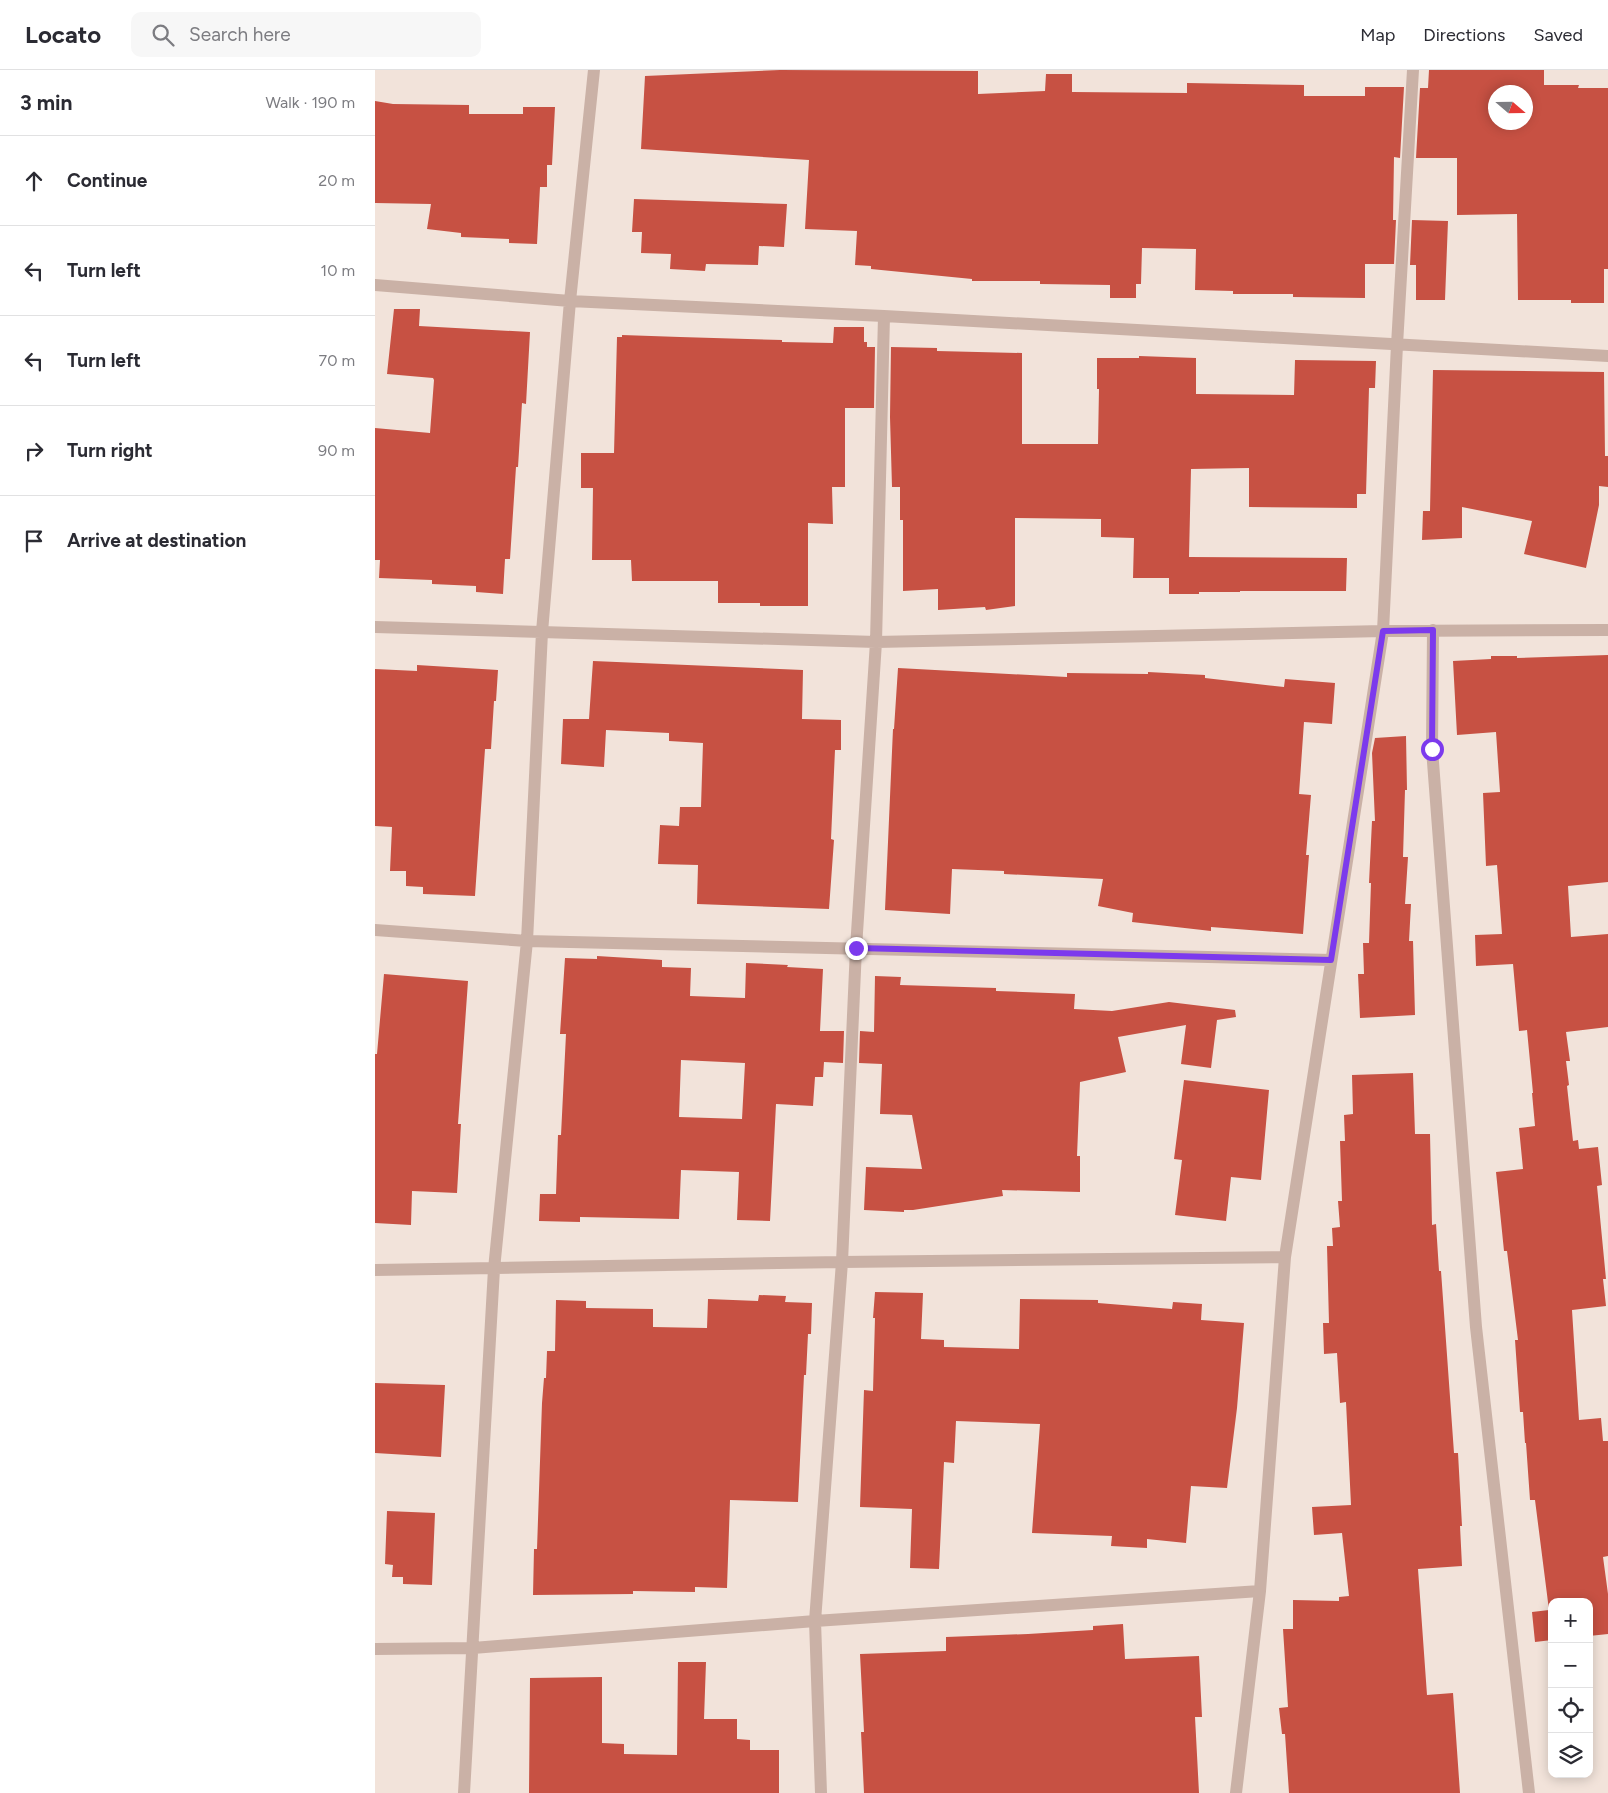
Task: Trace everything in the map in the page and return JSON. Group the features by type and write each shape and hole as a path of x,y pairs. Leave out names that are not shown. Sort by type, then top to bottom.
{"street":[{"path":"464,1793 494,1269 527,940 542,632 570,301 594,70"},
{"path":"1235,1793 1260,1591 1285,1257 1383,631 1413,70"},
{"path":"375,285 570,301 884,316 1608,356"},
{"path":"821,1793 815,1621 842,1262 856,948 876,642 884,316"},
{"path":"375,627 876,642 1433,630 1608,630"},
{"path":"1433,630 1432,749 1476,1326 1529,1793"},
{"path":"375,930 527,940 1331,960"},
{"path":"375,1270 1285,1257"},
{"path":"375,1649 473,1648 815,1621 1260,1591"}],"building":[{"path":"780,70 978,71 978,94 1045,91 1046,74 1072,74 1072,92 1187,93 1187,83 1304,85 1304,96 1365,96 1365,87 1404,87 1400,158 1394,157 1393,220 1396,220 1394,264 1365,264 1365,298 1293,297 1293,294 1233,294 1233,291 1195,290 1196,249 1142,248 1141,284 1136,284 1136,298 1110,298 1110,285 1040,284 1040,281 972,281 972,279 871,269 871,266 855,265 857,231 805,229 809,160 641,149 645,76"},
{"path":"1429,70 1544,70 1544,85 1579,85 1578,88 1608,88 1608,269 1604,269 1604,303 1571,303 1571,300 1518,300 1517,214 1457,215 1457,158 1416,158 1420,88 1428,88"},
{"path":"375,101 393,104 469,105 469,114 523,114 523,107 555,107 552,165 547,165 547,187 540,187 537,244 509,243 509,239 461,237 461,233 427,229 431,204 375,203"},
{"path":"634,199 787,204 784,247 759,246 758,265 706,264 705,271 670,269 671,254 641,253 642,232 632,232"},
{"path":"1412,220 1448,221 1445,300 1416,300 1416,265 1410,265"},
{"path":"394,309 420,309 419,326 530,332 526,404 522,403 510,559 505,559 503,594 476,592 476,586 432,584 432,580 379,578 380,560 375,560 375,428 430,433 434,380 433,378 387,374"},
{"path":"834,327 864,327 864,342 867,342 867,347 875,347 874,408 845,408 845,487 832,487 833,524 808,523 808,606 760,606 760,603 718,603 718,581 632,581 631,560 592,560 593,488 581,488 581,453 614,453 617,337 622,337 622,335 833,343"},
{"path":"891,347 937,348 937,351 1022,353 1022,444 1098,444 1099,389 1097,389 1097,358 1139,358 1139,356 1196,358 1196,394 1294,395 1295,360 1376,361 1375,388 1369,388 1366,494 1357,494 1357,508 1249,507 1249,468 1191,469 1189,557 1347,558 1346,591 1240,591 1169,594 1169,578 1133,578 1134,538 1101,537 1101,519 1015,518 1015,606 986,610 985,607 938,610 938,589 903,591 903,520 900,520 900,487 892,487"},
{"path":"1433,370 1604,372 1605,456 1608,456 1608,487 1599,486 1599,505 1586,568 1524,554 1532,521 1462,507 1462,538 1422,540 1423,511 1430,511"},
{"path":"1608,655 1608,882 1568,886 1571,937 1608,934 1608,1027 1566,1032 1570,1061 1566,1061 1569,1085 1567,1086 1573,1141 1578,1140 1579,1149 1598,1147 1602,1185 1597,1186 1606,1279 1603,1279 1606,1306 1572,1310 1579,1420 1601,1418 1603,1441 1608,1441 1608,1556 1603,1557 1608,1594 1608,1634 1593,1636 1593,1598 1548,1598 1548,1602 1535,1500 1530,1500 1523,1412 1520,1412 1515,1340 1518,1340 1507,1251 1504,1251 1496,1172 1523,1169 1519,1128 1535,1126 1527,1030 1519,1031 1513,964 1476,966 1475,935 1502,934 1497,865 1486,866 1483,793 1500,792 1496,732 1457,735 1453,661 1491,659 1491,656 1517,656 1517,658"},
{"path":"593,661 803,670 802,719 841,720 841,750 835,750 831,839 834,840 829,909 697,904 698,865 658,864 660,825 679,826 680,807 701,807 703,743 669,741 669,733 606,730 604,767 561,764 563,719 589,719"},
{"path":"417,665 498,670 491,749 485,749 475,896 423,894 423,887 406,886 406,871 390,871 392,827 375,826 375,669 417,671"},
{"path":"898,668 1067,677 1067,673 1148,674 1148,672 1205,675 1205,678 1284,687 1285,679 1335,683 1332,724 1304,722 1299,794 1311,795 1306,855 1309,855 1303,934 1211,927 1211,931 1132,922 1133,913 1098,906 1103,879 1004,874 1004,871 952,869 950,914 885,910 893,729"},
{"path":"1406,736 1407,790 1405,790 1403,857 1408,857 1405,904 1411,904 1409,941 1413,941 1415,1015 1360,1018 1358,974 1364,974 1363,943 1369,943 1372,821 1375,821 1372,753 1375,738"},
{"path":"597,956 662,960 662,967 691,968 690,996 745,998 746,963 823,969 820,1031 844,1031 843,1063 824,1062 823,1077 815,1077 813,1106 776,1104 770,1221 737,1220 739,1172 681,1170 679,1219 580,1217 580,1222 539,1221 540,1194 556,1194 558,1135 561,1135 566,1034 560,1034 565,958 597,959","holes":["681,1060 745,1063 742,1119 679,1117"]},
{"path":"384,974 468,981 458,1124 461,1124 457,1193 412,1191 411,1225 375,1223 375,1054 377,1054"},
{"path":"875,976 901,977 900,985 996,988 996,991 1075,994 1074,1009 1112,1011 1169,1002 1235,1010 1236,1017 1217,1020 1211,1068 1181,1064 1186,1025 1118,1037 1126,1072 1080,1082 1077,1156 1080,1156 1080,1192 1002,1190 1003,1196 904,1210 904,1212 864,1210 866,1167 922,1169 912,1115 880,1114 882,1064 859,1063 860,1031 874,1032"},
{"path":"1413,1073 1415,1134 1430,1134 1432,1225 1436,1224 1439,1271 1441,1271 1454,1453 1458,1453 1462,1526 1460,1526 1462,1566 1418,1569 1427,1695 1453,1693 1460,1793 1289,1793 1285,1734 1282,1734 1279,1708 1288,1707 1283,1629 1293,1629 1293,1600 1339,1601 1339,1597 1349,1596 1342,1533 1314,1535 1312,1507 1351,1505 1346,1402 1340,1403 1337,1353 1324,1354 1323,1323 1329,1323 1327,1246 1333,1246 1332,1228 1340,1227 1338,1201 1342,1201 1340,1141 1345,1141 1344,1115 1353,1114 1352,1075"},
{"path":"1184,1080 1269,1090 1261,1180 1231,1177 1226,1221 1175,1215 1182,1160 1174,1159"},
{"path":"875,1292 923,1293 921,1339 944,1340 944,1347 1019,1349 1020,1299 1098,1300 1098,1303 1172,1309 1173,1302 1202,1304 1201,1320 1244,1323 1237,1408 1227,1488 1191,1486 1186,1543 1147,1539 1147,1548 1111,1546 1112,1536 1032,1533 1040,1424 956,1421 954,1463 944,1462 939,1569 910,1568 912,1509 860,1507 864,1390 873,1391"},
{"path":"759,1295 786,1296 785,1302 812,1303 811,1334 808,1334 806,1375 804,1375 798,1502 730,1500 727,1588 695,1587 695,1592 633,1591 633,1594 533,1595 534,1549 537,1549 542,1403 544,1378 546,1378 547,1351 555,1351 556,1300 586,1301 586,1308 653,1309 653,1327 707,1328 708,1299 758,1301"},
{"path":"375,1383 445,1385 441,1457 375,1453"},
{"path":"387,1511 435,1513 432,1585 403,1584 403,1577 392,1577 393,1565 385,1564"},
{"path":"1548,1610 1548,1640 1535,1642 1532,1612"},
{"path":"1123,1624 1125,1659 1199,1656 1202,1717 1195,1717 1199,1793 864,1793 861,1732 864,1732 860,1654 946,1651 946,1637 1093,1630 1093,1626"},
{"path":"678,1662 706,1662 704,1719 737,1719 737,1739 750,1740 750,1750 779,1750 779,1793 529,1793 530,1678 602,1677 602,1743 624,1744 624,1754 677,1755"}],"route":[{"path":"856,948 1331,960 1383,631 1433,630 1432,749"}]}
